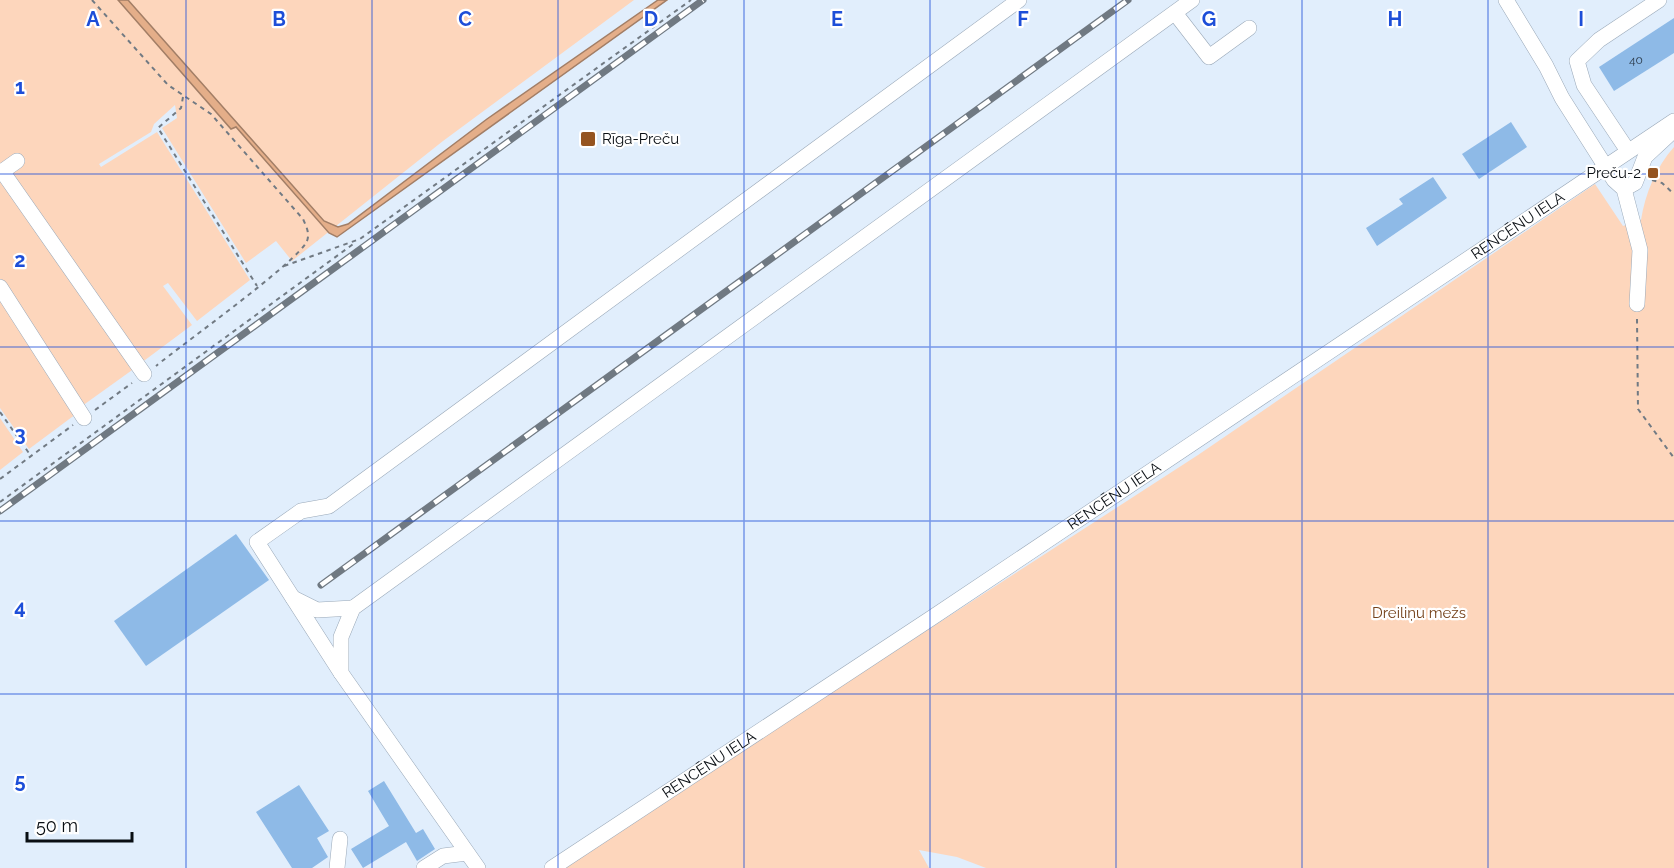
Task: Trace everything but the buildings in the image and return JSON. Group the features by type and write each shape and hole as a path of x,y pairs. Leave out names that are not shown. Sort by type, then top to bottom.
{"street":[{"path":"478,868 341,674 257,542 301,511 329,506 1019,0"},
{"path":"341,674 341,636 353,608 1192,0"},
{"path":"1506,0 1546,66 1562,98 1618,186 1624,189 1640,250 1637,304"},
{"path":"1628,151 1584,85 1577,61 1599,40 1659,0"},
{"path":"1175,13 1209,57 1249,28"},
{"name":"RENCĒNU IELA","path":"552,868 933,617 1674,121"},
{"path":"1624,189 1635,183 1644,157 1674,130"},
{"path":"17,161 1,172 144,374"},
{"path":"0,287 84,418"},
{"path":"292,597 317,610 353,608"},
{"path":"337,868 340,839"},
{"path":"424,868 442,856 467,853"}],"path":[{"path":"0,479 144,374 280,268 306,242 308,232 303,219 211,114 168,85 92,0"},
{"path":"0,502 360,238 691,0"},
{"path":"183,96 181,108 158,128 257,286"},
{"path":"1637,176 1662,183 1674,194"},
{"path":"280,268 360,238"},
{"path":"1637,304 1638,409 1674,458"},
{"path":"0,412 31,456"}],"green space":[{"path":"0,0 634,0 443,141 292,261 276,241 246,263 162,128 177,118 175,105 154,124 151,132 99,164 101,167 157,132 250,280 197,321 168,283 163,286 192,325 141,363 0,168"},
{"name":"Dreiliņu mežs","path":"1674,147 1674,868 986,868 957,857 919,850 929,868 560,868 1198,455 1595,184 1623,226 1641,220 1652,181"},
{"path":"0,176 135,368 82,406 0,284"},
{"path":"0,295 76,414 29,449 0,408"},
{"path":"0,418 23,452 0,470"}],"shaded area":[{"path":"118,0 128,0 324,221 338,227 348,224 487,119 658,0 667,0 337,237 329,233 236,127 231,129"}],"railway":[{"path":"0,511 703,0"},
{"path":"321,585 1128,0"}],"place":[{"name":"Rīga-Preču","path":"588,139"},
{"name":"Preču-2","path":"1653,173"}]}
